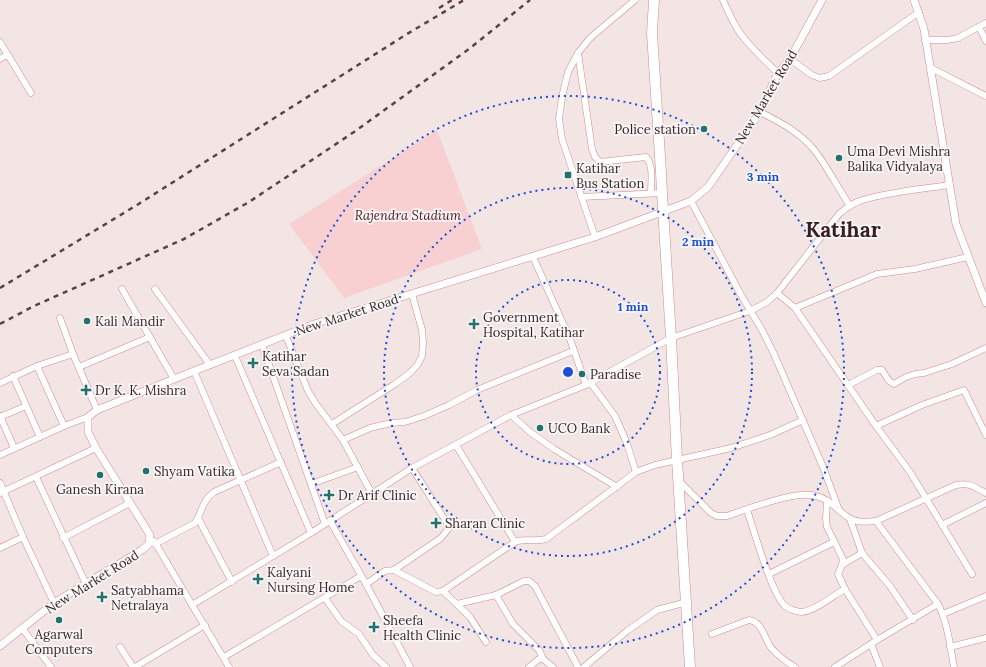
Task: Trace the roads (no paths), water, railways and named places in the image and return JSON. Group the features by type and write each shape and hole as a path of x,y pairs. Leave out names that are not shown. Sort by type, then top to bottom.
{"highway":[{"path":"654,0 652,33 664,211 678,481 690,667"}],"street":[{"path":"595,237 562,139 559,119 562,97 568,72 578,53 590,38 635,0"},
{"path":"723,0 741,34 758,54 778,73"},
{"name":"New Market Road","path":"88,417 97,410 314,324 595,237 691,201 708,187 760,112 778,73 790,60 822,0"},
{"path":"914,0 924,29 956,224 986,303"},
{"path":"790,60 812,76 820,78 829,76 919,12"},
{"path":"925,40 948,40 958,38 986,23"},
{"path":"979,27 986,41"},
{"path":"0,42 31,93"},
{"path":"578,53 592,148 595,157 600,162 646,157 649,161 651,170 651,193"},
{"path":"0,59 7,55"},
{"path":"931,68 986,96"},
{"path":"760,112 792,130 815,151 850,206"},
{"path":"192,605 311,533 412,468 511,415 588,384 671,338 750,311 767,302 777,293 832,222 839,214 850,206 862,200 878,196 949,185"},
{"path":"581,197 662,193"},
{"path":"691,201 740,295 774,354 823,467 839,510"},
{"path":"533,257 588,384 615,416 626,441 636,472"},
{"path":"795,308 878,274 915,269 968,257"},
{"path":"122,289 174,379"},
{"path":"154,289 210,365"},
{"path":"777,293 795,308 876,426 910,472 972,574"},
{"path":"332,424 395,384 410,373 418,364 422,356 424,343 412,294"},
{"path":"60,318 73,354 97,410"},
{"path":"286,336 308,391 343,440 372,494"},
{"path":"79,367 150,337"},
{"path":"262,345 311,484 327,522 366,584 410,667"},
{"path":"848,385 877,370 882,370 889,381 894,384 906,377 952,364 986,348"},
{"path":"343,440 370,428 391,423 405,422 424,416 477,390 573,351"},
{"path":"0,383 37,366 73,354"},
{"path":"235,356 311,533"},
{"path":"37,366 64,426"},
{"path":"194,371 273,556"},
{"path":"14,376 40,437"},
{"path":"876,426 922,405 964,390 986,436"},
{"path":"14,448 0,417 26,406"},
{"path":"511,415 530,432 554,449 617,486"},
{"path":"0,455 64,426 88,417 88,432 96,448 205,625 229,667"},
{"path":"394,570 436,592 443,591 515,542 521,540 538,541 546,539 636,472 655,465 731,448 803,420"},
{"path":"456,445 515,542"},
{"path":"2,492 96,448"},
{"path":"155,544 195,523 204,502 214,492 281,462"},
{"path":"311,484 358,467"},
{"path":"366,584 386,572 394,570 441,538 449,528 412,468"},
{"path":"36,477 63,538 86,584"},
{"path":"678,481 717,516 727,516 785,498 802,495 816,496 827,501 850,519 864,522 876,521 956,485 965,483 973,485 986,493"},
{"path":"0,483 2,492 54,603"},
{"path":"827,501 827,527 843,559 838,574 845,589 877,640"},
{"path":"63,538 130,503"},
{"path":"942,525 986,503"},
{"path":"747,510 769,574 777,594 783,603 791,609 802,612 812,609 845,589"},
{"path":"198,518 232,582"},
{"path":"850,519 862,553 890,586 913,620"},
{"path":"876,521 938,604 943,614 954,667"},
{"name":"New Market Road","path":"0,646 54,603 142,550 149,544 150,535"},
{"path":"0,548 23,537"},
{"path":"769,574 834,542"},
{"path":"842,565 862,553"},
{"path":"224,657 361,576"},
{"path":"457,604 496,595 524,581 530,581 578,667"},
{"path":"443,591 470,617 486,642"},
{"path":"496,595 513,624 539,650 543,658 553,667"},
{"path":"943,614 986,596"},
{"path":"325,598 341,621 354,630 373,655 386,667"},
{"path":"584,667 627,631 648,616 658,610 687,602"},
{"path":"838,666 877,640 938,604"},
{"path":"712,634 749,620 755,621 760,626 771,648 784,660 795,667"},
{"path":"120,647 134,667 205,625"},
{"path":"22,628 51,667"},
{"path":"950,647 986,638"},
{"path":"871,644 880,667"},
{"path":"529,667 539,659 543,658"}],"railway":[{"path":"439,8 452,0"},
{"path":"0,288 137,205 407,34 464,0"},
{"path":"0,324 34,306 184,239 249,202 354,132 469,49 530,0"}],"place":[{"name":"Police station","path":"704,129"},
{"name":"Uma Devi Mishra Balika Vidyalaya","path":"839,158"},
{"name":"Katihar Bus Station","path":"568,175"},
{"name":"Kali Mandir","path":"87,321"},
{"name":"Government Hospital, Katihar","path":"474,324"},
{"name":"Katihar Seva Sadan","path":"253,363"},
{"name":"Paradise","path":"582,374"},
{"name":"Dr K. K. Mishra","path":"86,390"},
{"name":"UCO Bank","path":"540,428"},
{"name":"Shyam Vatika","path":"146,471"},
{"name":"Ganesh Kirana","path":"100,475"},
{"name":"Dr Arif Clinic","path":"329,495"},
{"name":"Sharan Clinic","path":"436,523"},
{"name":"Kalyani Nursing Home","path":"258,579"},
{"name":"Satyabhama Netralaya","path":"102,597"},
{"name":"Agarwal Computers","path":"59,620"},
{"name":"Sheefa Health Clinic","path":"374,627"}],"district":[{"name":"Katihar","path":"843,229"}],"park label":[{"name":"Rajendra Stadium","path":"408,215"}]}
